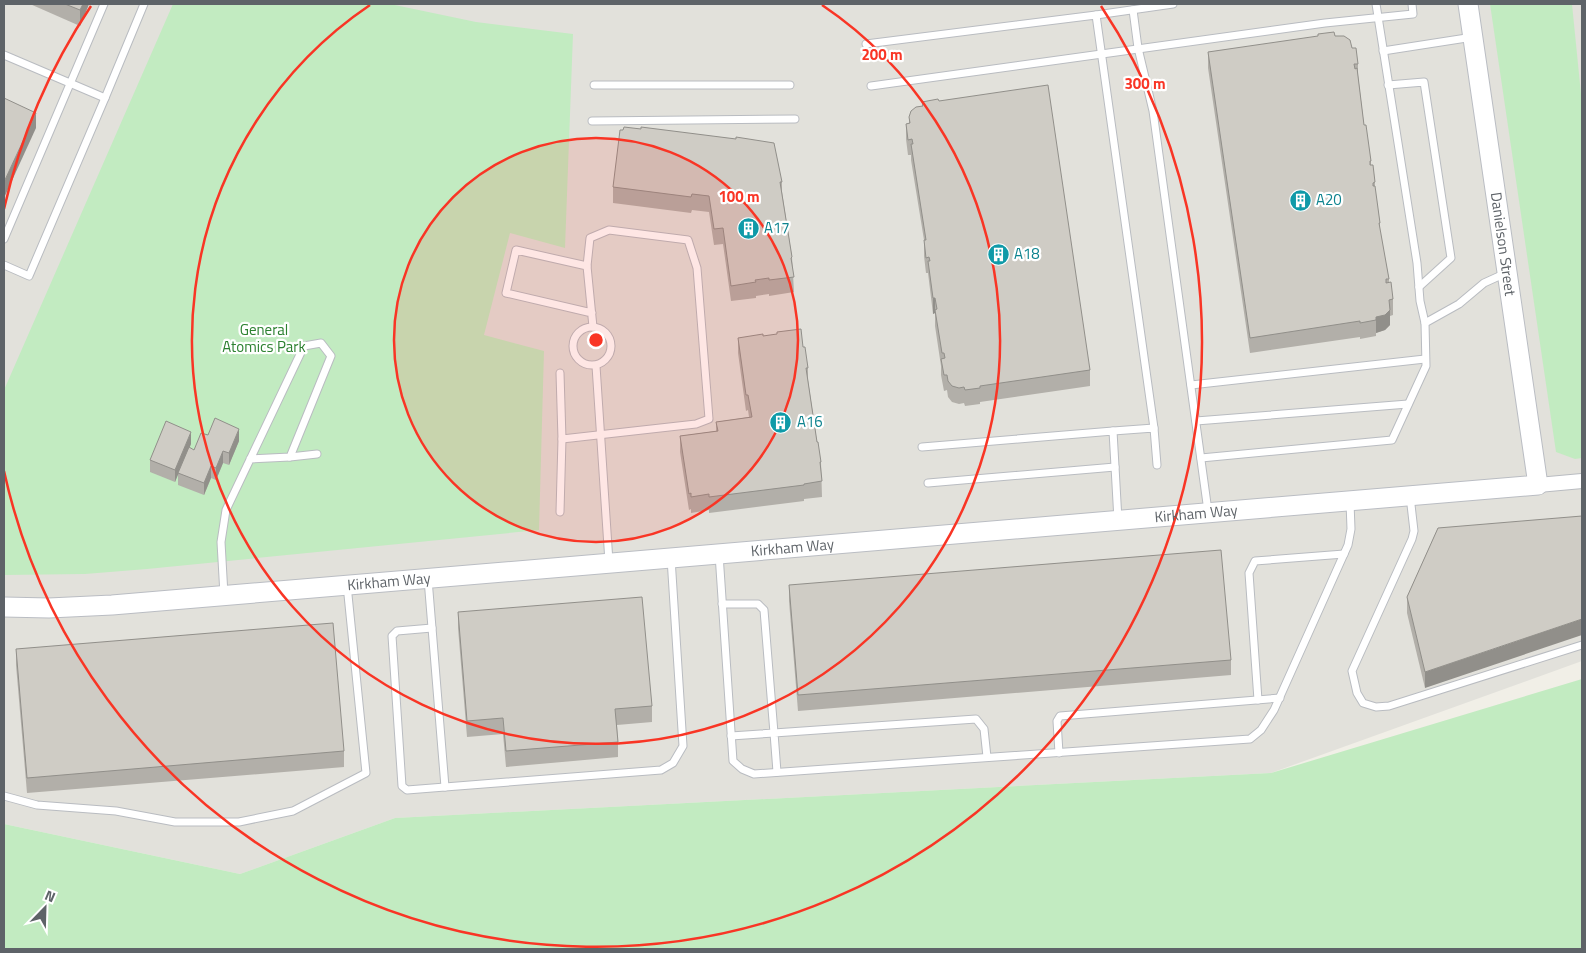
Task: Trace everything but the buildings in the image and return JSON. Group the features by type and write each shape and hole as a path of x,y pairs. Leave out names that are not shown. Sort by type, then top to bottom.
{"main road":[{"name":"Danielson Street","path":"1468,4 1538,485"},
{"name":"Kirkham Way","path":"4,607 81,607 224,596 1538,485"}],"street":[{"name":"Kirkham Way","path":"1538,485 1582,481"}],"lane":[{"path":"4,239 104,4"},
{"path":"4,265 28,276 144,4"},
{"path":"866,44 1173,4"},
{"path":"1201,458 1392,440 1426,366 1425,323 1376,4"},
{"path":"872,86 1315,24 1413,14 1412,4"},
{"path":"1133,10 1138,48 1153,111 1209,512"},
{"path":"1096,15 1154,428 1157,466"},
{"path":"1383,51 1473,37"},
{"path":"4,55 105,98"},
{"path":"1388,85 1424,82 1451,258 1419,287"},
{"path":"594,85 790,85"},
{"path":"592,121 795,119"},
{"path":"562,439 696,424 709,419 697,268 688,240 609,230 590,238 587,266 593,327"},
{"path":"587,266 516,250 506,293 592,313"},
{"path":"1425,323 1459,304 1484,284 1507,273"},
{"path":"593,327 605,331 612,348 607,360 596,366 590,366 579,361 573,350 574,339 577,334 593,327"},
{"path":"224,596 221,542 226,510 304,346 321,343 332,356 290,457"},
{"path":"1191,386 1425,359"},
{"path":"596,366 609,563"},
{"path":"560,373 562,439 560,512"},
{"path":"1196,421 1408,404"},
{"path":"922,446 1154,428"},
{"path":"1113,431 1118,520"},
{"path":"250,459 317,454"},
{"path":"928,483 1114,467"},
{"path":"1410,496 1414,531 1412,539 1352,671 1363,703 1376,707 1389,706 1582,645"},
{"path":"719,554 733,761 742,770 754,774 1250,739 1261,730 1274,710 1348,546 1351,530 1350,501"},
{"path":"1258,700 1248,572 1255,561 1344,554"},
{"path":"432,628 397,631 392,636 402,786 407,790 661,770 673,763 683,746 670,558"},
{"path":"428,578 445,787"},
{"path":"4,796 37,805 116,811 175,822 238,822 293,811 366,773 347,585"},
{"path":"722,604 758,604 764,610 777,772"},
{"path":"1059,753 1057,721 1060,716 1280,698"},
{"path":"731,736 976,719 984,729 988,757"}],"shaded area":[{"path":"4,4 1582,4 1582,661 1271,773 395,818 240,874 4,824"}],"green space":[{"name":"General Atomics Park","path":"173,4 390,4 476,22 573,34 565,248 510,233 484,335 544,351 539,530 147,569 85,574 4,575 4,390"},
{"path":"1490,4 1572,4 1582,104 1582,458 1575,459 1556,452"},
{"path":"1582,679 1582,949 4,949 4,824 240,874 395,818 1271,773"}],"place":[{"name":"A20","path":"1300,200"},
{"name":"A17","path":"748,228"},
{"name":"A18","path":"998,254"},
{"name":"A16","path":"781,422"}]}
